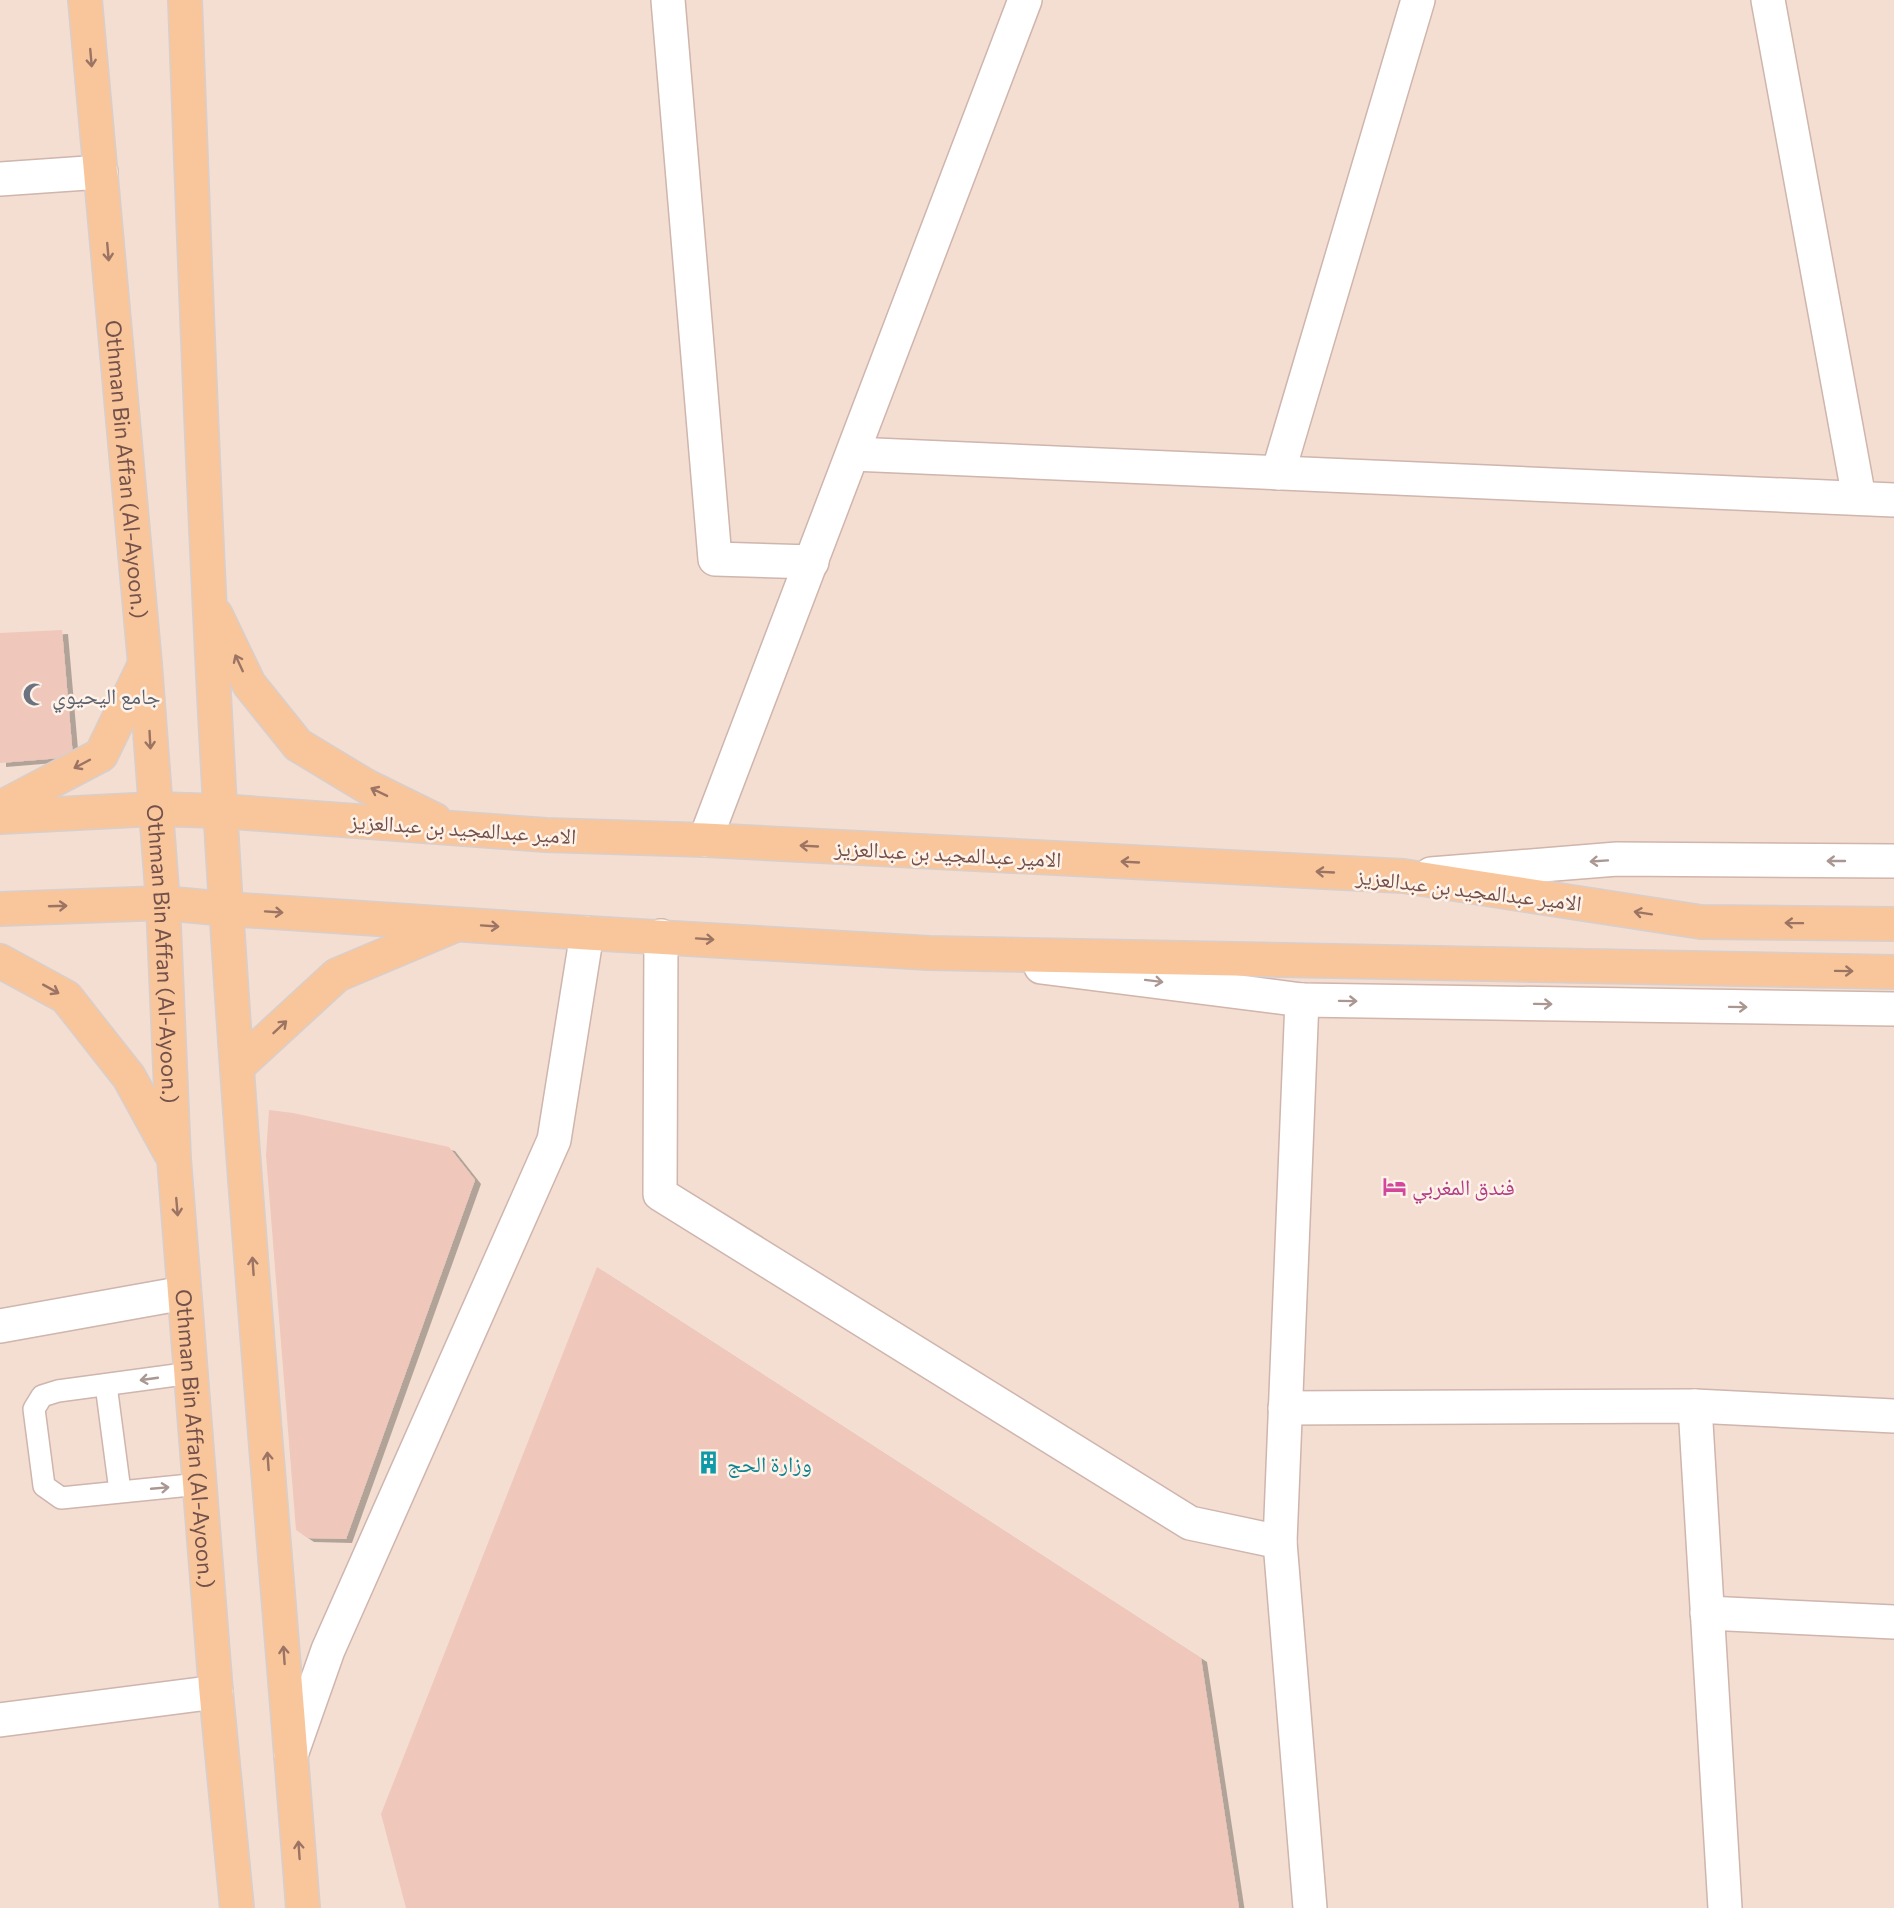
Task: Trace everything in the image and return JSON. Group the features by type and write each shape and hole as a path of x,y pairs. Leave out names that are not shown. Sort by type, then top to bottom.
{"main road":[{"name":"Othman Bin Affan (Al-Ayoon.)","path":"85,0 145,664 154,809 163,903 174,1159 216,1692 237,1908"},
{"path":"185,0 208,597 220,811 237,1067 303,1908"},
{"path":"208,597 249,684 298,746 366,786 450,827"},
{"path":"0,808 101,755 145,664"},
{"name":"الامير عبدالمجيد بن عبدالعزيز","path":"0,817 154,809 220,811 546,835 705,840 1403,876 1701,922 1894,924"},
{"path":"0,909 163,903 587,933 929,953 1894,972"},
{"path":"237,1067 337,975 458,924"},
{"path":"0,961 66,997 129,1077 174,1159"}],"street":[{"path":"668,0 714,559 812,562"},
{"path":"705,840 1025,0"},
{"path":"1278,473 1418,0"},
{"path":"1768,0 1859,498"},
{"path":"0,179 101,172"},
{"path":"853,454 1894,500"},
{"path":"1403,876 1617,860 1894,861"},
{"path":"291,1755 327,1650 554,1140 587,933"},
{"path":"662,936 660,1194 1190,1523 1280,1542"},
{"path":"929,953 1302,1000 1894,1010"},
{"path":"1302,1000 1280,1542 1310,1908"},
{"path":"0,1326 184,1293"},
{"path":"1286,1407 1695,1406 1894,1416"},
{"path":"1695,1406 1725,1908"},
{"path":"1707,1613 1894,1622"},
{"path":"0,1720 216,1692"}],"lane":[{"path":"191,1373 58,1392 42,1396 34,1409 44,1486 61,1497 200,1484"},
{"path":"106,1385 120,1491"}],"shaded area":[{"path":"0,0 1894,0 1894,1908 0,1908"}],"building":[{"name":"جامع اليحيوي","path":"62,630 73,757 0,763 0,633"},
{"path":"269,1110 293,1113 449,1147 475,1180 346,1539 308,1538 296,1530 266,1155"},
{"name":"وزارة الحج","path":"597,1267 1201,1658 1239,1908 406,1908 381,1814"}],"place":[{"name":"جامع اليحيوي","path":"34,695"},
{"name":"فندق المغربي","path":"1394,1186"},
{"name":"وزارة الحج","path":"709,1463"}]}
